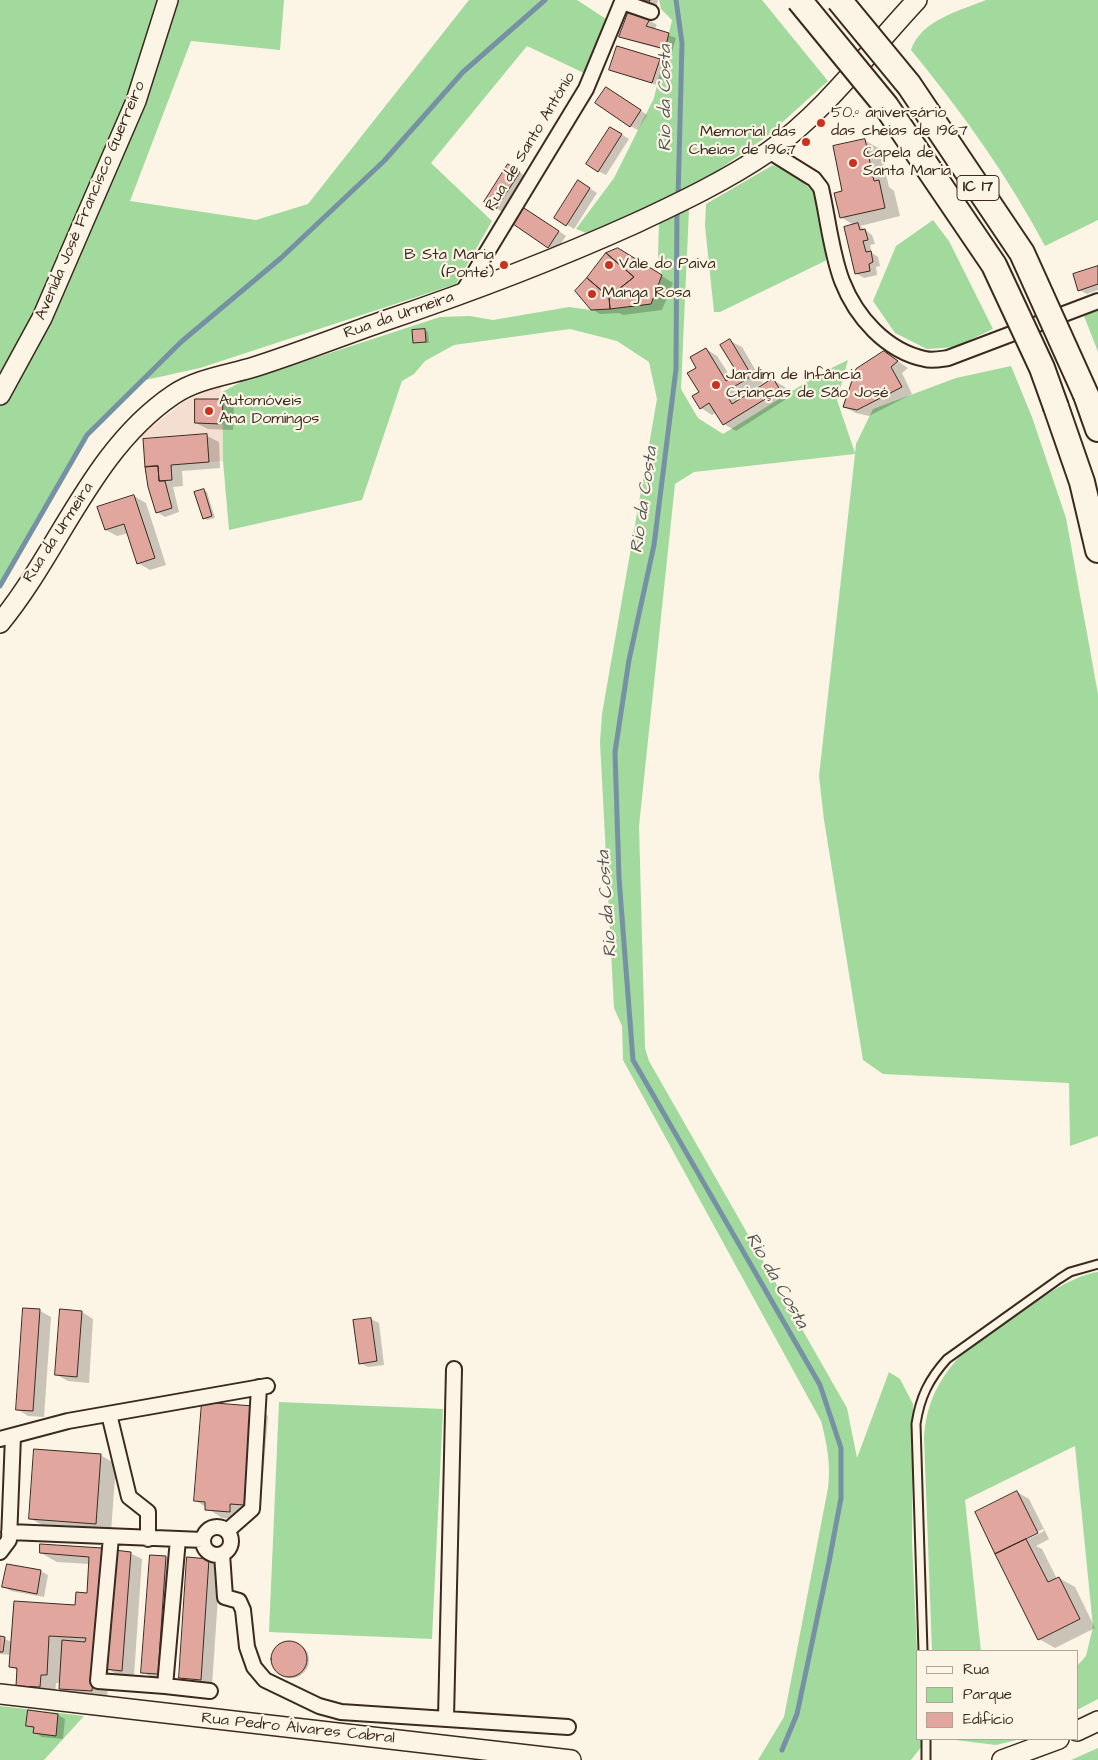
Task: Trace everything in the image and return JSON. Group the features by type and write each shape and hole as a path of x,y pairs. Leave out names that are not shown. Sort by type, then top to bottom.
{"highway":[{"name":"IC 17","path":"799,0 886,106 994,265 1042,368 1082,482 1098,550"},
{"name":"IC 17","path":"839,0 909,85 1022,253 1086,395 1098,429"}],"street":[{"name":"Avenida José Francisco Guerreiro","path":"0,395 42,318 136,101 168,0"},
{"name":"Rua da Urmeira","path":"0,623 109,459 142,420 174,394 196,384 253,367 498,282 687,199 770,151 810,117 917,0"},
{"name":"Rua de Santo António","path":"461,294 586,89 622,2 651,12"},
{"path":"770,151 814,179 820,188 842,280 852,301 870,328 887,342 904,351 926,360 948,358 1098,301"},
{"path":"446,1718 454,1369"},
{"path":"0,1552 9,1540 6,1437 68,1421 263,1386 252,1509 227,1531"},
{"path":"109,1414 129,1497 148,1512 148,1539"},
{"path":"217,1526 227,1531 231,1541 230,1547 222,1554 216,1555 206,1550 203,1540 207,1530 217,1526"},
{"path":"9,1532 203,1540"},
{"path":"111,1537 98,1681 210,1691"},
{"path":"166,1686 178,1540"},
{"path":"222,1554 225,1597 239,1601 243,1610 247,1647 254,1667 265,1680 319,1706 341,1712 568,1727"},
{"path":"0,1688 26,1699"},
{"path":"0,1694 26,1699"},
{"name":"Rua Pedro Álvares Cabral","path":"26,1699 571,1760"},
{"path":"1078,1730 1098,1720"},
{"path":"1002,1760 1052,1742"}],"lane":[{"path":"923,1650 916,1424 920,1400 932,1376 947,1360 1070,1272 1098,1264"},
{"path":"926,1740 926,1760"}],"shaded area":[{"path":"221,385 223,461 171,465 172,480 159,481 158,466 140,436 183,402"}],"green space":[{"path":"0,0 284,0 280,50 191,41 130,201 256,220 308,204 469,0 577,0 606,19 586,74 527,46 431,163 492,221 456,284 200,368 141,381 87,435 0,586"},
{"path":"659,0 762,0 828,81 766,137 698,184 589,234 576,229 614,178 654,98 672,20 661,9"},
{"path":"986,0 1098,0 1098,220 1045,246 1000,169 911,50 923,31 932,24 953,13"},
{"path":"773,165 797,176 813,192 830,254 825,261 720,312 714,312 705,226 706,204"},
{"path":"689,209 681,389 698,418 723,434 821,373 848,360 837,400 855,453 856,444 873,409 956,378 1011,366 1032,417 1066,518 1098,694 1098,1136 1070,1146 1069,1083 883,1074 863,1060 824,820 819,776 855,454 694,472 675,484 639,826 645,1048 649,1061 847,1408 857,1458 889,1372 900,1379 913,1404 912,1542 917,1650 916,1740 921,1740 922,1746 911,1760 758,1760 784,1717 828,1488 829,1462 827,1446 821,1421 623,1060 622,1026 614,1008 600,742 602,714 657,399 649,362 617,341 570,329 454,345 425,361 414,374 402,381 362,500 229,530 223,461 222,392 241,382 440,317 470,316 493,320 569,307 591,310 651,304 662,275 658,255 659,223"},
{"path":"933,220 949,241 993,329 955,347 927,349 895,333 873,301 896,246"},
{"path":"1098,310 1098,352 1084,316"},
{"path":"1098,1272 1098,1699 1078,1709 1078,1665 1086,1656 1093,1627 1075,1446 965,1500 981,1650 932,1650 924,1438 927,1415 934,1394 951,1366 959,1357 1027,1307 1082,1276"},
{"path":"279,1402 443,1409 432,1639 269,1632"},
{"path":"0,1706 84,1716 44,1760 0,1760"},
{"path":"955,1740 1017,1740 996,1745"},
{"path":"1098,1748 1098,1760 1071,1760"}],"building":[{"path":"635,0 650,0 648,4"},
{"path":"628,13 650,19 646,26 669,33 665,49 619,37"},
{"path":"617,46 660,59 652,83 609,70"},
{"path":"606,87 641,110 630,127 595,103"},
{"path":"610,127 622,134 598,172 586,164"},
{"name":"Capela de Santa Maria","path":"865,139 874,181 879,180 885,208 840,218 834,193 842,191 833,146"},
{"path":"508,164 520,172 496,209 484,202"},
{"path":"578,180 590,188 566,226 554,218"},
{"path":"524,208 559,231 548,248 513,224"},
{"path":"858,223 860,230 865,229 868,240 863,241 866,252 871,251 873,262 869,264 870,271 855,274 844,227"},
{"path":"618,248 662,275 651,304 610,309 609,297 634,277 606,253"},
{"name":"Vale do Paiva","path":"606,253 634,277 609,297 587,278"},
{"path":"1098,266 1098,284 1078,291 1073,274"},
{"name":"Manga Rosa","path":"587,278 609,297 610,309 591,310 575,291"},
{"path":"425,329 426,342 413,343 412,330"},
{"name":"Jardim de Infância Crianças de São José","path":"730,339 752,376 725,392 732,404 773,378 780,390 723,425 709,403 700,409 692,396 699,392 687,373 696,368 690,357 706,348 726,381 738,374 720,345"},
{"path":"884,351 898,361 891,367 902,387 857,410 843,407 856,369"},
{"name":"Automóveis Ana Domingos","path":"195,399 223,399 222,424 195,423"},
{"path":"207,434 209,462 171,465 172,480 159,481 158,466 145,467 143,439"},
{"path":"158,466 159,481 165,481 172,508 156,513 148,487 145,467"},
{"path":"204,489 212,516 203,519 194,492"},
{"path":"134,495 155,558 137,564 124,524 105,530 97,507"},
{"path":"23,1308 40,1309 33,1411 16,1410"},
{"path":"60,1309 82,1311 77,1377 55,1375"},
{"path":"371,1318 377,1361 359,1364 353,1320"},
{"path":"202,1402 253,1406 244,1505 230,1504 230,1512 205,1510 205,1502 194,1501"},
{"path":"34,1449 101,1454 96,1524 29,1519"},
{"path":"1017,1491 1038,1533 995,1554 975,1512"},
{"path":"1026,1539 1048,1582 1059,1577 1080,1619 1038,1640 995,1554"},
{"path":"40,1544 102,1548 92,1691 59,1689 62,1640 85,1642 86,1638 49,1636 47,1675 41,1675 40,1687 16,1686 17,1668 9,1667 14,1601 75,1605 76,1592 87,1593 89,1557 40,1553"},
{"path":"114,1550 131,1552 122,1671 105,1669"},
{"path":"150,1555 166,1556 158,1674 141,1673"},
{"path":"187,1557 209,1559 201,1680 179,1678"},
{"path":"7,1564 41,1570 37,1594 2,1587"},
{"path":"0,1636 5,1637 3,1652 0,1652"},
{"path":"289,1641 296,1642 302,1646 306,1652 306,1666 302,1672 296,1676 289,1677 282,1676 276,1672 272,1666 271,1659 272,1652 276,1646 282,1642"},
{"path":"28,1710 58,1714 56,1736 33,1733 34,1727 26,1726"}],"waterway":[{"path":"0,586 87,435 181,342 281,258 384,161 463,72 545,0"},
{"name":"Rio da Costa","path":"676,0 682,43 678,199"},
{"name":"Rio da Costa","path":"677,207 676,369 654,545 629,660 615,752 619,878 633,1060 820,1385 841,1448 841,1498 829,1562 797,1714 782,1750"}],"place":[{"name":"50.º aniversário das cheias de 1967","path":"821,123"},
{"name":"Memorial das Cheias de 1967","path":"806,142"},
{"name":"Capela de Santa Maria","path":"853,163"},
{"name":"B Sta Maria (Ponte)","path":"504,265"},
{"name":"Vale do Paiva","path":"609,265"},
{"name":"Manga Rosa","path":"592,294"},
{"name":"Jardim de Infância Crianças de São José","path":"716,385"},
{"name":"Automóveis Ana Domingos","path":"209,411"}]}
